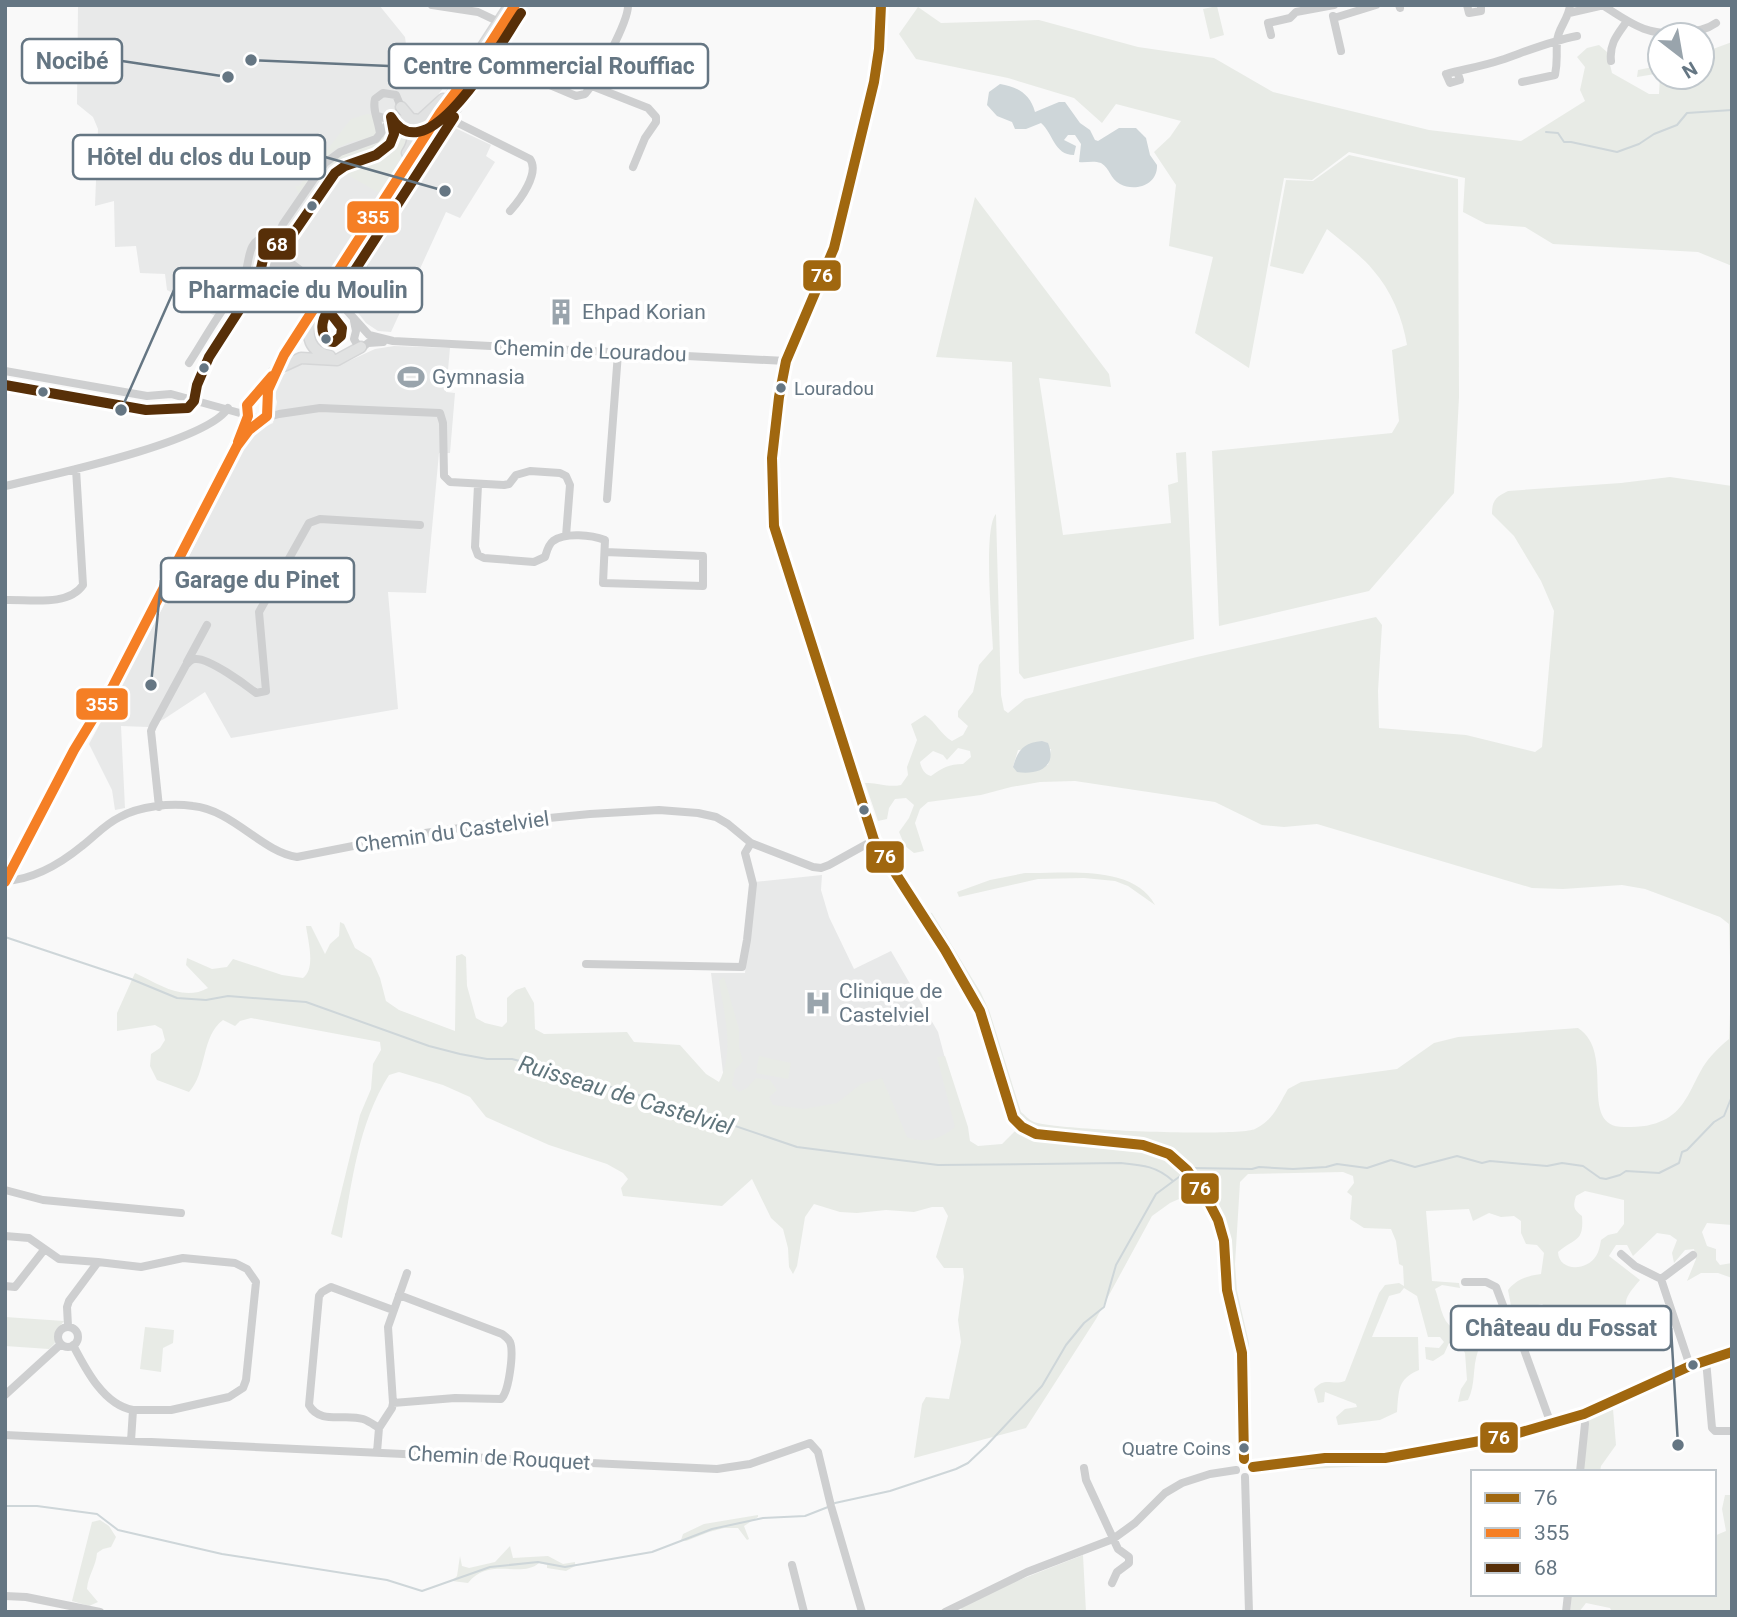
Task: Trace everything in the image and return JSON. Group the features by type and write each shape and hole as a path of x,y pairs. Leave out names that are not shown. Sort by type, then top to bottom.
{"main road":[{"path":"445,116 461,79 497,21 512,5"},
{"path":"5,882 74,750 113,686 237,446 248,416 246,409 251,400 275,371 371,220 445,116 512,5"},
{"path":"401,107 411,120 423,119 461,79"},
{"path":"371,220 413,144 410,128 393,118"},
{"path":"312,309 307,336 320,353 328,356 339,355 362,339"},
{"path":"237,446 249,429 263,420 270,410 268,390 275,371 290,361 301,358 337,360 362,339"},
{"path":"251,400 263,399 268,404"},
{"path":"248,416 255,421 263,420"}],"street":[{"path":"432,5 478,12 497,21"},
{"path":"343,304 353,292 374,239 445,116 484,69 492,64 500,64 576,96 585,94 592,86 622,27 628,5"},
{"path":"881,5 874,82 834,248 786,361 772,457 774,526 874,840 945,950 980,1011 1010,1110 1018,1124 1028,1131 1045,1136 1143,1145 1159,1149 1188,1170 1214,1210 1224,1241 1227,1290 1244,1371 1244,1459"},
{"path":"1334,18 1351,14 1350,8 1376,5"},
{"path":"1467,5 1469,13 1481,11 1481,5"},
{"path":"1271,35 1268,23 1290,18 1296,12 1332,6 1341,51"},
{"path":"1522,82 1555,75 1559,56 1556,40 1570,9 1604,6 1646,30"},
{"path":"1611,61 1610,51 1614,37 1627,20"},
{"path":"1457,71 1499,61 1556,40 1577,36"},
{"path":"592,86 648,108 656,117 633,167"},
{"path":"321,286 279,254 275,241 283,224 325,163 349,147 372,142 380,134 401,107 396,95 383,93 375,99 380,134"},
{"path":"378,116 393,118"},
{"path":"445,116 530,159 533,163 533,171 518,202 510,211"},
{"path":"189,363 247,272 251,245 283,224"},
{"path":"261,237 275,241"},
{"path":"233,297 250,276 269,266 279,254"},
{"path":"250,256 256,264 296,268"},
{"path":"331,293 343,304 362,339"},
{"name":"Chemin de Louradou","path":"362,339 786,361"},
{"path":"607,499 618,353"},
{"path":"5,371 146,396 172,394 228,408 248,416"},
{"path":"5,486 76,469 180,438 222,416 228,408 251,400"},
{"path":"268,404 289,413"},
{"path":"263,420 320,408 440,413 443,423 444,476 450,482 504,485 509,484 516,475 530,471 560,473 569,480 570,485 566,536"},
{"path":"5,600 64,598 75,594 83,586 76,469"},
{"path":"478,485 475,547 478,555 484,558 540,560 545,557 552,541 566,536 597,537 605,540 603,583 703,586 703,556 605,552"},
{"path":"186,664 193,659 202,660 245,683 256,693 264,693 266,691 259,612 309,523 320,519 420,525"},
{"path":"159,807 151,731 207,625"},
{"name":"Chemin du Castelviel","path":"5,882 42,872 82,847 117,818 135,811 159,807 193,806 216,812 280,851 297,857 404,836 488,824 659,810 716,817 751,844 804,865 821,868 874,840"},
{"path":"586,964 741,967 747,940 752,884 745,853 751,844"},
{"path":"13,867 23,873 42,872"},
{"path":"5,1190 44,1200 181,1213"},
{"path":"5,1236 29,1238 59,1259 141,1267 183,1258 235,1263 247,1269 256,1282 246,1380 243,1388 229,1397 171,1410 120,1408 88,1374 73,1345"},
{"path":"5,1286 15,1287 44,1250"},
{"path":"1621,1255 1661,1279 1690,1366"},
{"path":"1661,1279 1693,1255"},
{"path":"68,1326 69,1301 98,1262"},
{"path":"377,1452 379,1428 393,1402 388,1327 407,1273"},
{"path":"1465,1282 1486,1282 1498,1291 1507,1316 1518,1334 1551,1424"},
{"path":"379,1428 359,1418 322,1416 309,1405 319,1296 331,1287 393,1310"},
{"path":"393,1402 455,1398 501,1399 507,1391 511,1351 510,1342 502,1334 399,1295"},
{"path":"68,1326 78,1332 78,1338 73,1345 66,1347 61,1343 59,1333 68,1326"},
{"path":"5,1395 61,1343"},
{"path":"1253,1467 1325,1458 1385,1458 1508,1436 1584,1414 1690,1366 1732,1352"},
{"path":"1706,1360 1712,1428 1715,1431 1732,1431"},
{"path":"131,1440 133,1410"},
{"path":"1580,1470 1584,1414"},
{"name":"Chemin de Rouquet","path":"5,1435 717,1469 750,1464 810,1443 818,1452 862,1612"},
{"path":"1244,1459 1251,1461 1253,1467 1252,1473 1245,1477 1239,1475 1236,1470 1237,1464 1244,1459"},
{"path":"1084,1468 1086,1480 1113,1539 1118,1549 1129,1558 1129,1563 1117,1572 1112,1583"},
{"path":"945,1612 1006,1581 1113,1539 1174,1487 1197,1477 1236,1470"},
{"path":"1245,1477 1249,1612"},
{"path":"792,1565 804,1612"},
{"path":"5,1603 6,1596 100,1612"}],"shaded area":[{"path":"78,5 379,5 405,37 407,51 434,45 458,69 423,114 415,143 302,312 224,302 215,316 167,290 165,274 140,273 136,246 115,247 114,201 95,206 98,129 93,117 77,104"},
{"path":"1217,6 1224,35 1210,39 1203,9"},
{"path":"918,7 941,23 1039,20 1138,47 1214,58 1273,92 1429,130 1521,141 1585,101 1580,90 1585,67 1577,57 1587,48 1599,45 1607,52 1612,73 1649,94 1659,94 1659,91 1716,91 1716,48 1732,42 1732,266 1698,252 1553,244 1525,227 1486,224 1463,212 1465,178 1349,152 1312,180 1284,178 1249,368 1195,333 1213,257 1169,246 1176,185 1154,152 1170,137 1181,121 1116,104 1102,123 1074,98 1008,78 916,59 899,34"},
{"path":"1646,68 1646,76 1637,77 1638,70"},
{"path":"1000,84 1022,92 1030,100 1035,112 1065,102 1080,123 1090,130 1098,141 1119,128 1136,128 1146,138 1150,155 1157,165 1154,178 1139,187 1126,186 1117,182 1101,163 1079,162 1081,144 1075,135 1068,135 1064,140 1076,146 1074,155 1058,148 1041,123 1026,129 1015,129 1012,122 997,116 987,105 989,92"},
{"path":"372,115 377,131 374,137 351,142 327,156 299,194 295,186 299,186 351,119"},
{"path":"393,124 409,131 408,144 381,194 329,164 339,156 377,143"},
{"path":"451,126 491,145 486,156 495,162 460,218 446,212 391,332 378,331 366,323 352,305 375,244"},
{"path":"1349,155 1458,179 1459,397 1454,493 1369,591 1219,626 1212,451 1392,433 1399,421 1392,350 1407,345 1395,305 1373,270 1327,229 1303,274 1270,266 1286,180 1313,181"},
{"path":"975,197 1109,374 1111,387 1039,378 1063,535 1171,523 1168,485 1178,482 1176,453 1186,452 1194,639 1024,679 1019,673 1012,362 936,357"},
{"path":"394,346 450,348 446,392 455,393 450,453 439,453 426,593 388,592 398,709 231,738 205,692 148,727 121,726 125,808 115,810 112,790 89,744 171,592 246,443 256,431 273,423 277,402 274,392 279,379 291,368 304,364 340,365 375,349"},
{"path":"1670,477 1732,486 1732,1225 1707,1223 1702,1232 1707,1246 1716,1249 1716,1260 1720,1265 1732,1263 1732,1278 1718,1273 1701,1273 1687,1281 1696,1259 1694,1249 1685,1250 1674,1263 1672,1253 1677,1240 1670,1235 1657,1233 1633,1256 1627,1245 1616,1245 1609,1256 1640,1280 1626,1300 1627,1309 1639,1329 1630,1335 1619,1327 1603,1328 1583,1321 1576,1322 1568,1332 1559,1334 1556,1327 1559,1315 1557,1309 1548,1309 1542,1304 1512,1311 1508,1290 1523,1279 1541,1274 1544,1253 1537,1245 1526,1244 1521,1233 1521,1221 1514,1216 1501,1217 1489,1213 1473,1221 1469,1209 1426,1211 1432,1281 1459,1283 1460,1288 1442,1285 1435,1289 1443,1316 1453,1328 1460,1325 1466,1315 1474,1323 1472,1338 1478,1351 1468,1400 1458,1402 1461,1389 1467,1380 1465,1353 1459,1342 1449,1343 1444,1354 1433,1361 1426,1359 1425,1347 1439,1348 1444,1342 1440,1337 1428,1337 1417,1296 1404,1288 1400,1293 1389,1296 1372,1337 1418,1337 1419,1370 1407,1377 1400,1386 1397,1412 1380,1420 1338,1425 1336,1417 1345,1409 1357,1407 1356,1404 1325,1392 1324,1402 1318,1403 1314,1389 1325,1382 1345,1381 1379,1293 1385,1285 1399,1283 1404,1286 1403,1266 1399,1264 1396,1241 1391,1229 1364,1228 1350,1219 1352,1196 1347,1192 1354,1183 1353,1176 1343,1172 1248,1174 1240,1182 1235,1264 1237,1291 1249,1343 1250,1400 1247,1400 1232,1306 1224,1225 1213,1201 1185,1159 1174,1148 1154,1143 1075,1138 1033,1130 1019,1121 984,1012 972,985 925,912 932,913 981,993 990,1013 1021,1112 1034,1122 1049,1125 1183,1132 1255,1129 1271,1116 1288,1089 1301,1082 1397,1069 1434,1043 1458,1037 1578,1028 1589,1039 1595,1054 1602,1115 1611,1124 1625,1127 1656,1123 1679,1109 1706,1063 1729,1039 1729,924 1720,917 1645,889 1622,885 1532,888 1317,824 1284,827 1262,825 1215,802 1075,781 1040,782 981,795 928,802 920,809 915,823 924,851 914,853 905,846 899,832 914,805 906,798 895,799 889,808 887,819 878,821 865,783 901,785 908,775 907,767 917,740 911,724 925,715 952,741 963,735 968,726 958,717 958,711 973,692 979,665 993,649 989,557 992,523 996,514 1001,695 1004,710 1008,713 1025,699 1376,617 1382,625 1379,728 1466,735 1535,752 1542,747 1554,611 1541,581 1514,536 1492,514 1493,505 1498,497 1508,491","holes":["958,748 970,751 971,757 963,764 946,767 931,776 924,771 920,762 933,751 947,760","1051,749 1048,765 1013,767 1018,750","1585,1191 1624,1200 1624,1224 1617,1233 1601,1240 1598,1253 1592,1261 1580,1267 1563,1263 1558,1252 1580,1235 1582,1216 1574,1207 1576,1196"]},
{"path":"1042,741 1048,743 1048,764 1038,771 1017,772 1013,767 1019,752 1030,744"},
{"path":"1025,873 1078,873 1115,877 1145,892 1155,905 1128,886 1115,881 1084,878 1038,879 959,897 957,892 990,880"},
{"name":"Clinique de Castelviel","path":"822,875 821,890 829,917 854,969 891,951 938,1032 965,1134 905,1146 727,1106 711,973 745,973 754,882"},
{"path":"340,922 344,924 355,948 371,958 386,1001 399,1010 455,1031 456,956 462,954 466,957 467,986 476,1018 485,1023 502,1027 507,1022 507,998 516,990 525,987 534,1003 535,1029 544,1034 627,1032 634,1042 680,1045 706,1074 719,1082 724,1070 727,1045 719,981 724,977 739,1029 739,1047 743,1061 735,1070 732,1085 739,1092 756,1078 770,1080 777,1090 769,1097 773,1105 804,1109 837,1103 861,1084 882,1078 907,1137 932,1139 955,1127 937,1057 945,1056 970,1141 978,1146 1002,1144 1017,1129 1041,1139 1148,1149 1174,1164 1191,1185 1188,1195 1170,1203 1152,1216 1096,1319 1026,1428 914,1458 922,1404 926,1397 949,1399 961,1342 958,1320 963,1268 944,1268 936,1257 948,1216 943,1207 914,1212 886,1210 857,1213 840,1212 814,1204 805,1217 797,1266 793,1274 789,1267 783,1229 771,1218 752,1179 722,1206 623,1196 621,1188 628,1179 607,1164 549,1145 486,1117 470,1097 443,1085 399,1072 389,1075 378,1094 363,1133 342,1238 331,1234 360,1115 371,1089 373,1064 381,1050 380,1042 251,1018 240,1021 235,1026 223,1020 211,1035 199,1075 189,1092 157,1080 150,1066 151,1054 160,1048 165,1040 162,1029 155,1025 117,1031 117,1013 135,973 171,990 189,993 208,988 186,965 187,958 212,969 227,967 233,959 282,975 303,978 307,974 310,961 306,926 311,926 325,954 330,944 339,936"},
{"path":"759,1056 791,1063 788,1079 756,1073"},
{"path":"5,1317 64,1321 56,1331 55,1343 49,1349 5,1346"},
{"path":"145,1327 174,1330 173,1343 163,1348 161,1372 140,1369"},
{"path":"1613,1409 1616,1445 1600,1470 1583,1470 1589,1420"},
{"path":"1422,1453 1414,1460 1383,1465 1275,1471 1275,1468 1316,1462 1377,1461"},
{"path":"1725,1495 1732,1495 1732,1612 1612,1612 1610,1608 1586,1603 1579,1612 1570,1612 1571,1596 1716,1596 1716,1535 1726,1531 1722,1509"},
{"path":"758,1515 744,1526 749,1539 747,1540 738,1528 724,1528 686,1541 681,1540 683,1534 704,1524"},
{"path":"100,1520 109,1526 116,1537 111,1547 97,1553 87,1589 98,1602 89,1606 72,1601 92,1522"},
{"path":"510,1546 513,1558 548,1556 563,1564 575,1562 575,1566 566,1571 547,1568 547,1565 539,1563 523,1569 486,1571 468,1583 452,1581 457,1576 460,1556 462,1566 469,1568 495,1562"},
{"path":"1083,1555 1086,1612 959,1612 962,1610 960,1607 1014,1582"}],"waterway":[{"path":"1546,132 1558,133 1564,142 1617,152 1677,125 1687,113 1732,110"},
{"name":"Ruisseau de Castelviel","path":"5,937 131,979 177,998 206,1000 228,996 306,1002 429,1046 487,1059 512,1059 539,1066 676,1106 797,1147 938,1165 1121,1163 1155,1169 1173,1181"},
{"name":"Ruisseau de Castelviel","path":"1193,1168 1293,1169 1337,1164 1367,1168 1391,1160 1415,1167 1457,1156 1482,1163 1490,1161 1547,1166 1562,1163 1583,1166 1606,1179 1626,1171 1659,1173 1679,1163 1682,1152 1724,1116 1732,1096"},
{"name":"Ruisseau de Castelviel","path":"835,1503 890,1491 956,1469 968,1463 986,1446 1042,1386 1066,1345 1084,1323 1104,1307 1116,1265 1156,1194 1183,1174"},
{"path":"5,1506 37,1506 97,1514 118,1530 222,1554 387,1580 422,1591 490,1567 538,1562 565,1567 652,1552 712,1529 763,1518 805,1516 828,1507"}],"transit line":[{"name":"355","path":"5,882 74,750 113,686 237,446 249,430 267,416 268,390 284,355 440,113 483,55 515,5"},
{"name":"76","path":"881,5 874,82 834,248 786,361 772,458 774,526 874,840 945,950 980,1011 1013,1118 1022,1127 1036,1134 1143,1145 1169,1154 1187,1170 1218,1220 1224,1241 1227,1290 1242,1353 1244,1459"},
{"name":"68","path":"5,385 146,410 188,408 194,401 197,385 209,357 258,281 265,251 293,234 335,173 345,166 376,155 390,144 394,134 391,117 406,131 424,130 443,118 463,98 521,13"},
{"name":"68","path":"344,287 454,117"},
{"name":"68","path":"250,296 264,284 277,279 306,293"},
{"name":"68","path":"328,310 342,328 341,336 334,342 328,341 322,330 328,310"},
{"name":"355","path":"238,442 248,416 247,405 272,376"},
{"name":"76","path":"1253,1467 1325,1458 1385,1458 1508,1436 1584,1414 1690,1366 1732,1352"}],"place":[{"name":"Centre Commercial Rouffiac","path":"251,60"},
{"name":"Nocibé","path":"228,77"},
{"name":"Hôtel du clos du Loup","path":"445,191"},
{"name":"Ehpad Korian","path":"561,312"},
{"name":"Gymnasia","path":"411,377"},
{"name":"Louradou","path":"781,388"},
{"name":"Pharmacie du Moulin","path":"121,410"},
{"name":"Garage du Pinet","path":"151,685"},
{"name":"Clinique de Castelviel","path":"818,1003"},
{"name":"Château du Fossat","path":"1678,1445"},
{"name":"Quatre Coins","path":"1244,1448"}]}
